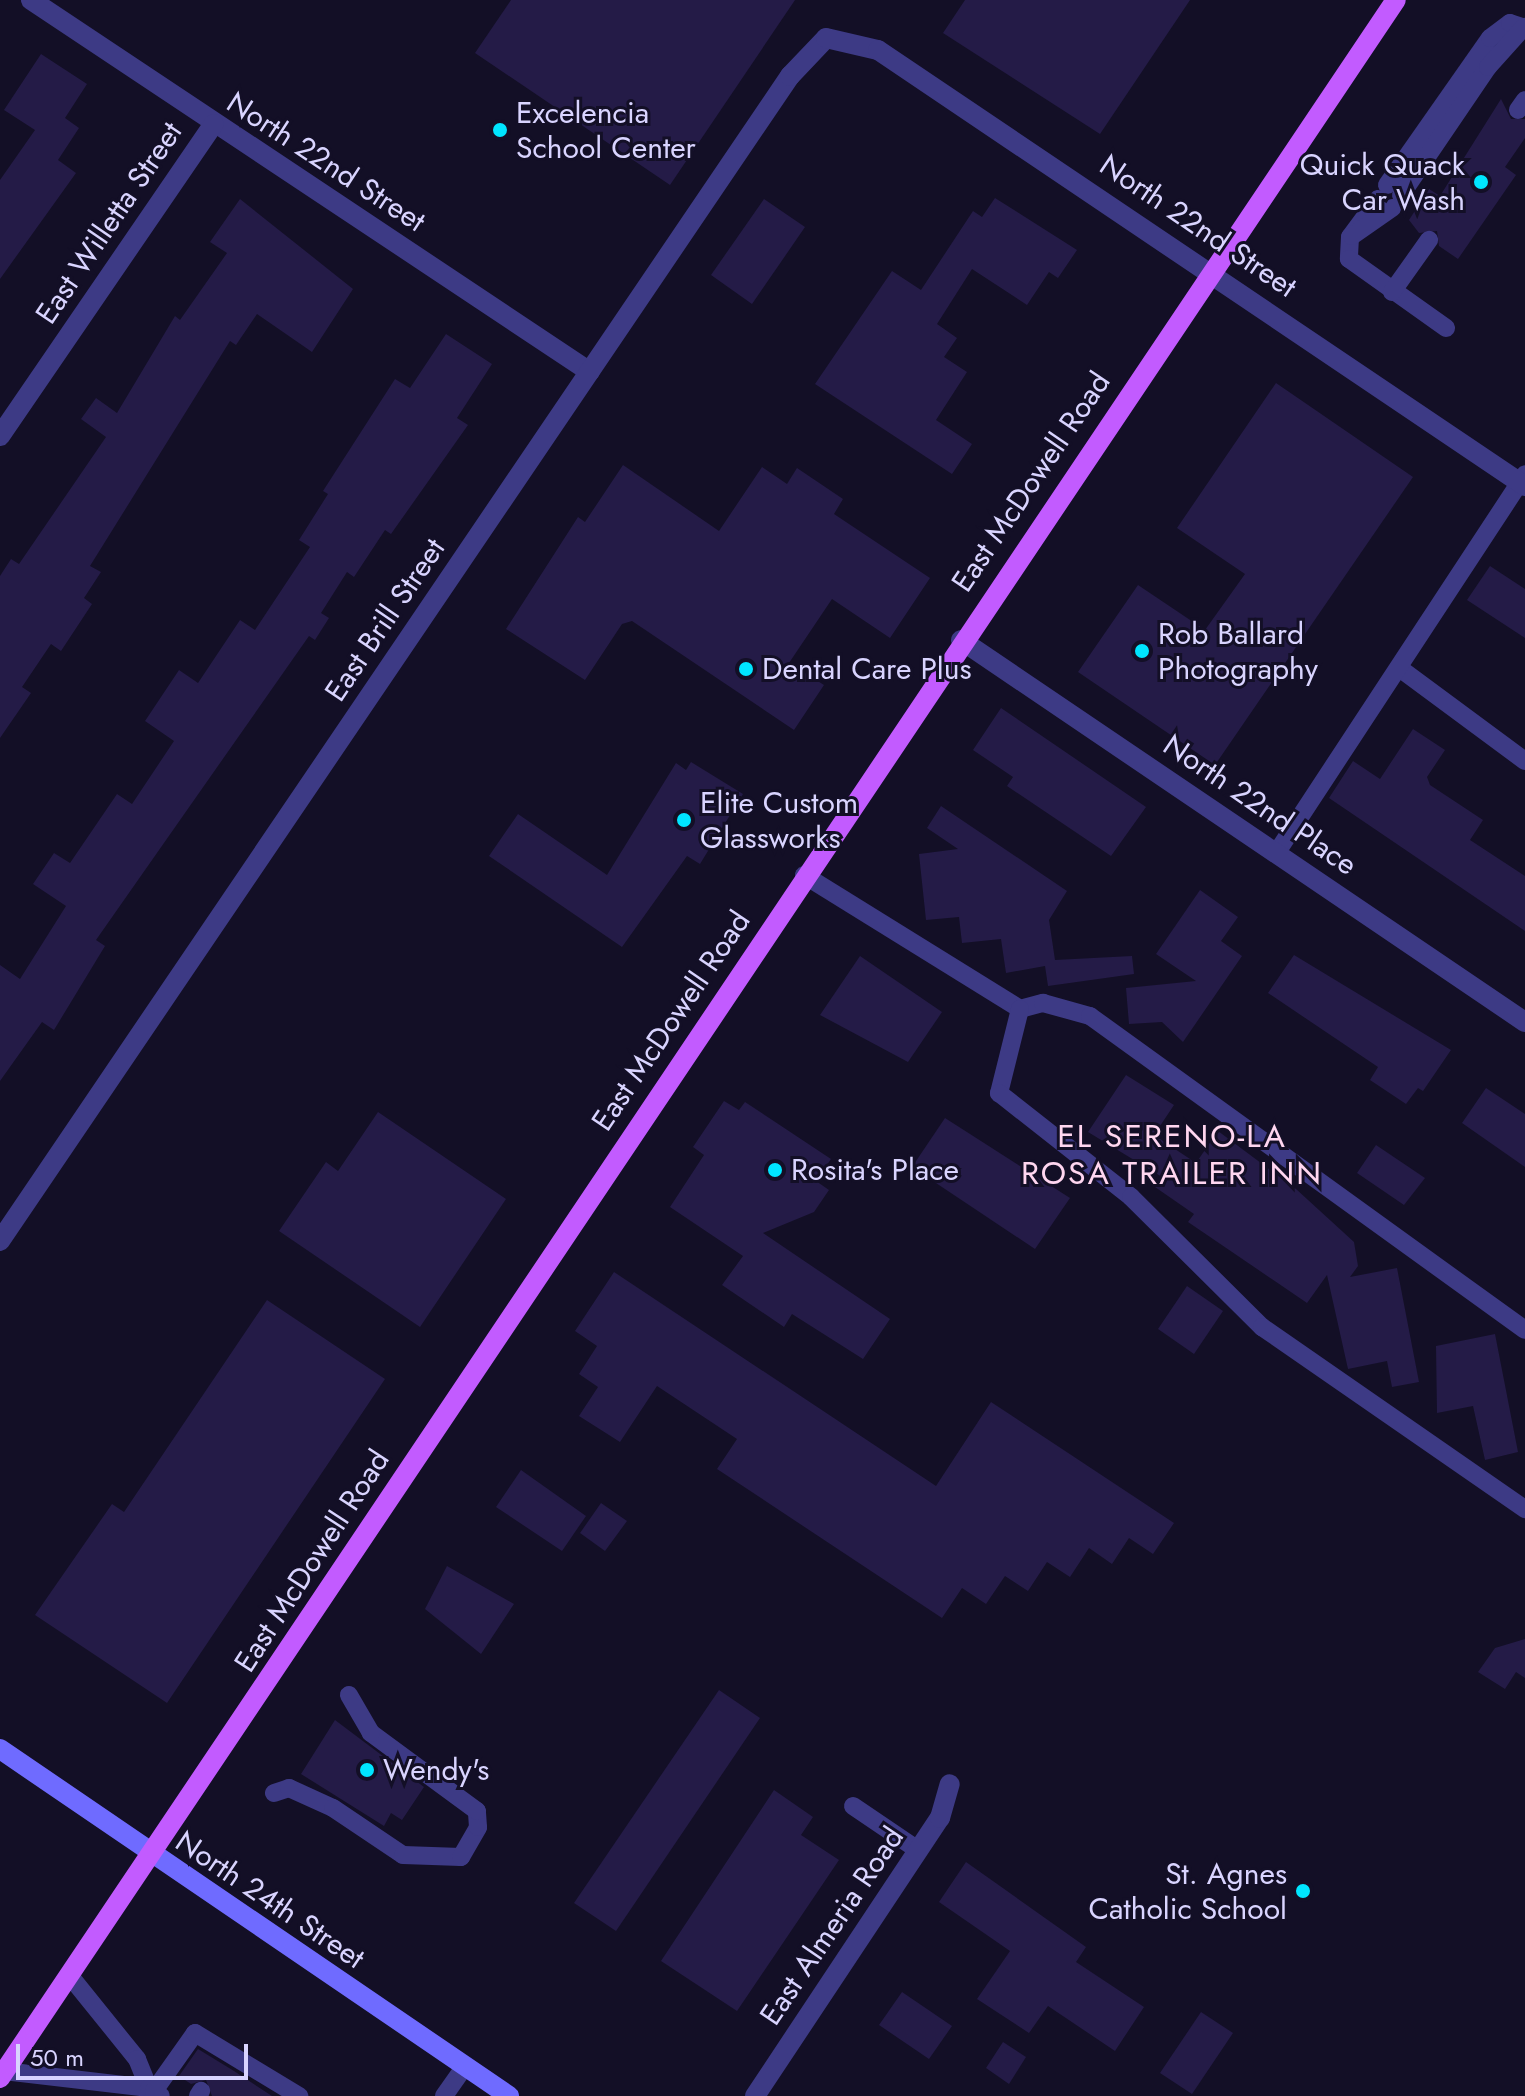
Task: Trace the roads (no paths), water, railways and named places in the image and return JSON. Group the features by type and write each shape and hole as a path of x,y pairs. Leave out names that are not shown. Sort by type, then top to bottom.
{"main road":[{"name":"East McDowell Road","path":"2,2074 153,1857 1210,269 1396,0"},
{"name":"North 24th Street","path":"0,1749 153,1857 509,2096"}],"street":[{"name":"North 22nd Street","path":"31,0 590,372"},
{"name":"North 22nd Street","path":"826,38 878,50 1523,481"},
{"name":"East Brill Street","path":"0,1241 790,76 826,38"},
{"name":"East Willetta Street","path":"0,436 214,124"},
{"name":"North 22nd Place","path":"961,640 1525,1022"},
{"name":"East Almeria Road","path":"755,2096 940,1818 950,1784"}],"lane":[{"path":"1446,328 1355,267 1350,237 1389,197 1490,38 1510,23 1524,28"},
{"path":"1392,292 1429,240"},
{"path":"1277,852 1402,670 1523,481"},
{"path":"1402,670 1525,761"},
{"path":"804,875 1020,1009 1043,1003 1090,1016 1525,1330"},
{"path":"1020,1009 999,1093 1131,1197 1262,1327 1525,1509"},
{"path":"274,1793 289,1788 333,1808 403,1855 461,1857 478,1827 477,1811 371,1733 349,1695"},
{"path":"853,1806 918,1850"},
{"path":"70,1976 137,2059 155,2092"},
{"path":"155,2092 195,2033 261,2080 295,2095"},
{"path":"444,2096 464,2067"},
{"path":"2,2074 155,2092"}],"place":[{"name":"Excelencia School Center","path":"500,130"},
{"name":"Quick Quack Car Wash","path":"1481,182"},
{"name":"Rob Ballard Photography","path":"1142,651"},
{"name":"Dental Care Plus","path":"746,669"},
{"name":"Elite Custom Glassworks","path":"684,820"},
{"name":"Rosita's Place","path":"775,1170"},
{"name":"Wendy's","path":"367,1770"},
{"name":"St. Agnes Catholic School","path":"1303,1891"}],"district":[{"name":"EL SERENO-LA ROSA TRAILER INN","path":"1172,1156"}]}
